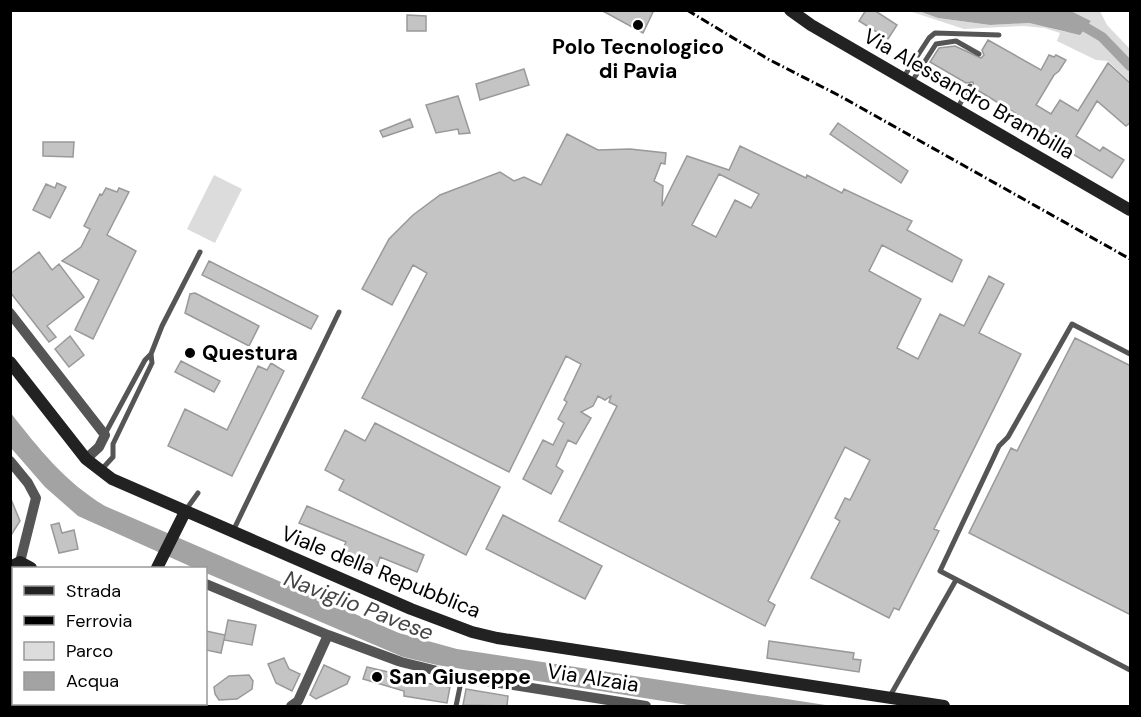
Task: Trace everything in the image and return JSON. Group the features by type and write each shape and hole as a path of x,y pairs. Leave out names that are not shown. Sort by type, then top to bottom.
{"street":[{"name":"Via Alessandro Brambilla","path":"790,10 1131,210"},
{"path":"10,313 105,435 99,447 86,459"},
{"name":"Viale della Repubblica","path":"10,362 86,459 115,480 411,609 472,632 944,706"},
{"path":"10,460 28,483 36,498 18,563"},
{"path":"158,567 184,512"},
{"name":"Via Alzaia","path":"207,584 328,635 401,662 462,677 646,706"},
{"path":"291,706 298,700 328,635"}],"lane":[{"path":"907,80 929,38 935,33 999,34"},
{"path":"907,80 936,44 956,41 979,54"},
{"path":"957,109 970,86"},
{"path":"101,471 113,457 113,444 152,363 152,354 162,326 200,252"},
{"path":"232,532 339,312"},
{"path":"1131,354 1072,324 1008,437 999,446 940,571 1131,670"},
{"path":"105,435 145,360 152,354"},
{"path":"184,512 198,493"},
{"path":"889,698 956,580"},
{"path":"456,706 462,677"}],"green space":[{"path":"909,11 919,11 938,18 990,25 1029,23 1066,32 1091,21 1071,11 1100,11 1107,25 1130,49 1130,82 1108,61 1096,60 1057,41 1060,33 1045,28 1023,26 964,29"},
{"path":"214,175 242,189 215,243 187,229"}],"water":[{"path":"919,11 1071,11 1091,21 1080,35 1029,23 990,25 938,18"},
{"path":"10,412 42,452 65,475 105,506 399,633 457,649 832,706 694,706 437,665 403,657 207,573 207,567 192,567 78,516 45,487 11,448"}],"building":[{"name":"Polo Tecnologico di Pavia","path":"601,10 654,10 643,33"},
{"path":"866,10 874,10 897,25 888,39 859,21"},
{"path":"407,15 426,16 426,31 407,31"},
{"path":"988,40 1041,70 1049,55 1054,57 1056,55 1066,60 1036,105 1051,114 1060,100 1078,111 1108,63 1131,84 1131,122 1126,126 1097,101 1076,136 1100,151 1103,147 1124,160 1112,178 1012,117 1015,113 974,88 973,82 966,83 930,62 939,48 955,46 981,58 984,55 982,50"},
{"path":"524,69 529,85 480,100 476,84"},
{"path":"458,96 470,133 459,134 458,129 436,133 426,105"},
{"path":"410,119 413,127 383,137 380,131"},
{"path":"838,123 908,171 901,183 830,134"},
{"path":"567,134 598,150 630,149 666,153 665,164 661,163 654,181 663,186 662,206 687,156 729,170 740,146 842,193 844,189 912,221 907,230 962,260 952,282 882,245 869,271 921,299 897,348 918,359 940,314 964,326 989,276 1004,284 979,333 1021,354 934,529 939,531 899,610 894,608 889,618 811,578 840,521 835,518 845,498 850,500 870,460 845,447 768,601 775,605 765,626 559,521 617,406 609,402 611,396 605,400 598,396 593,406 581,412 591,418 576,444 568,440 556,466 563,471 551,494 523,479 543,440 553,445 564,423 558,419 567,402 564,400 581,364 566,356 509,472 362,398 427,273 413,265 392,305 362,289 389,239 413,215 440,195 500,172 514,181 524,177 541,185","holes":["719,174 759,194 751,208 735,200 716,237 692,225"]},
{"path":"43,142 74,142 73,157 43,156"},
{"path":"57,183 66,187 50,218 33,210 46,184 55,188"},
{"path":"106,188 117,192 119,188 129,192 107,235 136,251 93,339 75,330 99,280 62,261 81,247 90,229 84,226 100,194 102,195"},
{"path":"39,252 52,270 59,264 84,297 47,326 56,337 49,342 10,292 10,274"},
{"path":"209,261 318,316 311,329 202,275"},
{"path":"195,293 259,326 249,346 185,313 190,294"},
{"path":"70,336 84,355 69,367 55,349"},
{"path":"1075,338 1131,366 1131,615 969,533 1011,448 1017,451"},
{"path":"181,361 220,381 214,392 175,372"},
{"path":"271,363 284,371 232,476 168,446 185,409 227,430 258,366 267,370"},
{"path":"375,423 500,487 466,555 339,490 344,480 325,470 345,430 365,441"},
{"path":"10,497 20,521 10,537"},
{"path":"307,506 424,555 417,572 380,557 377,566 342,551 346,542 299,523"},
{"path":"503,515 602,566 585,599 486,549"},
{"path":"59,523 62,533 74,530 78,549 59,553 51,525"},
{"path":"228,620 256,625 252,645 224,640"},
{"path":"207,631 225,635 221,653 207,650"},
{"path":"769,641 854,653 853,659 861,660 859,672 767,658"},
{"path":"284,658 289,669 300,674 292,691 276,683 268,664"},
{"path":"324,665 350,677 347,684 316,699 310,695"},
{"path":"367,667 397,674 396,678 450,687 447,703 404,696 404,691 363,679"},
{"path":"249,675 253,681 252,689 237,699 219,700 214,687 229,676"},
{"path":"466,689 508,696 507,706 463,705"}],"waterway":[{"path":"1075,21 1102,37 1130,66"}],"railway":[{"path":"687,10 768,59 840,96 1130,259"}],"place":[{"name":"Polo Tecnologico di Pavia","path":"638,25"},
{"name":"Questura","path":"190,353"},
{"name":"San Giuseppe","path":"377,677"}],"water label":[{"name":"Naviglio Pavese","path":"359,605"}]}
